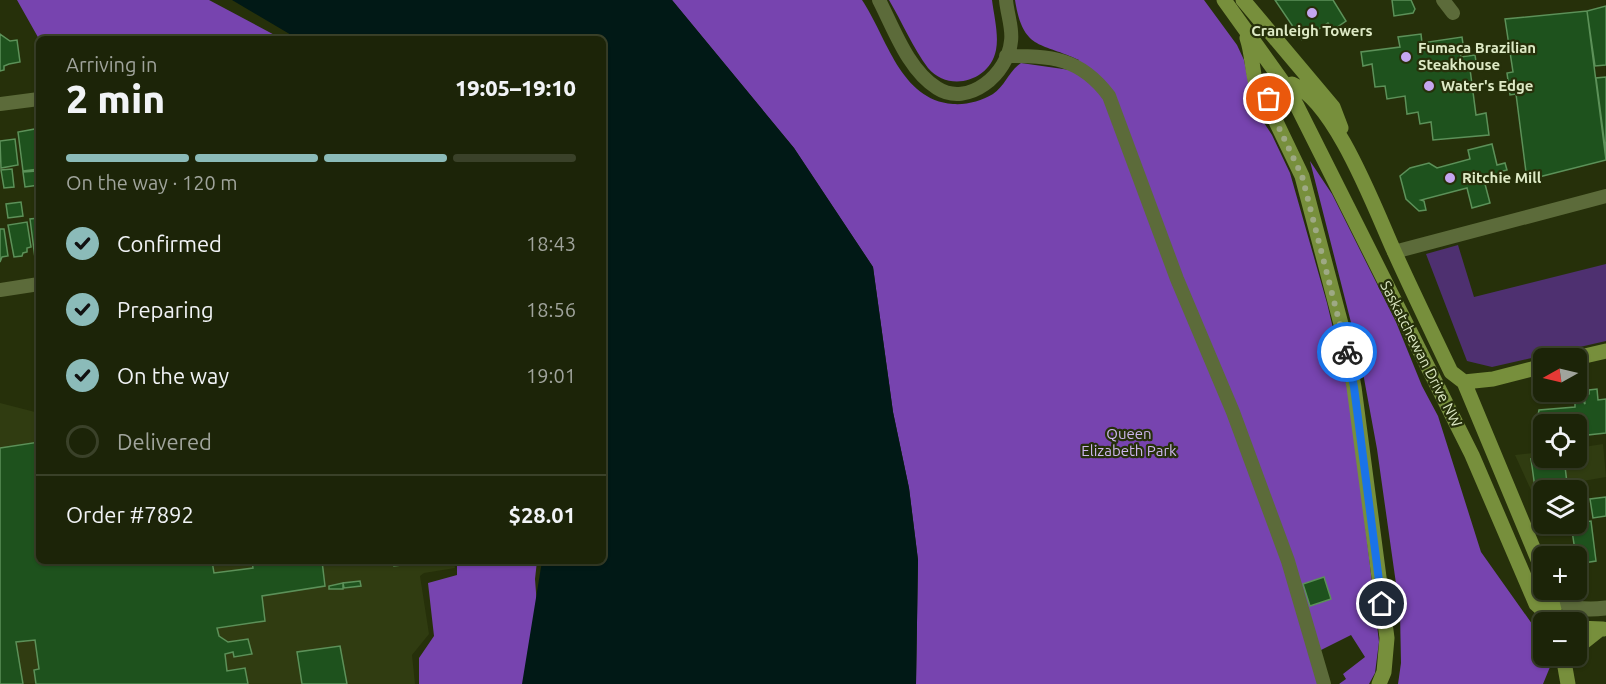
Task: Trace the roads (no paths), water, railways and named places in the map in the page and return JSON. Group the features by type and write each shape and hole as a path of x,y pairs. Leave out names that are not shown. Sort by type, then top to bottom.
{"main road":[{"name":"Saskatchewan Drive NW","path":"1224,0 1285,85 1472,455 1536,604 1545,612"},
{"name":"Saskatchewan Drive NW","path":"1244,0 1333,107 1348,151 1451,372 1464,382 1533,548"},
{"path":"1243,26 1252,56 1258,96 1269,107 1302,176 1331,284 1354,387 1387,638 1384,672 1379,684"},
{"name":"Saskatchewan Drive NW","path":"1285,85 1292,84 1306,91 1326,115 1348,151"},
{"path":"1269,107 1271,93 1285,85"},
{"path":"1587,355 1606,351"},
{"path":"1472,455 1464,417 1464,382 1493,379 1533,369"},
{"path":"1587,628 1603,629"},
{"path":"1587,640 1603,629"}],"street":[{"path":"879,0 909,58 923,77 938,89 958,94 979,88 996,74 1006,56 1011,42 1006,0"},
{"path":"1443,0 1453,13"},
{"path":"1006,56 1068,61 1091,76 1109,96 1177,279 1233,412 1288,561 1324,684"},
{"path":"0,104 36,99"},
{"path":"1394,252 1606,196"},
{"path":"0,290 36,284"},
{"path":"1561,600 1568,606 1589,610 1606,608"}],"water":[{"path":"232,0 672,0 794,148 873,267 893,412 909,488 918,560 916,684 522,684 542,564 606,564 606,36 293,36"}],"place":[{"name":"Cranleigh Towers","path":"1312,13"},
{"name":"Fumaca Brazilian Steakhouse","path":"1406,57"},
{"name":"Water's Edge","path":"1429,86"},
{"name":"Ritchie Mill","path":"1450,178"}],"park label":[{"name":"Queen Elizabeth Park","path":"1129,442"}]}
